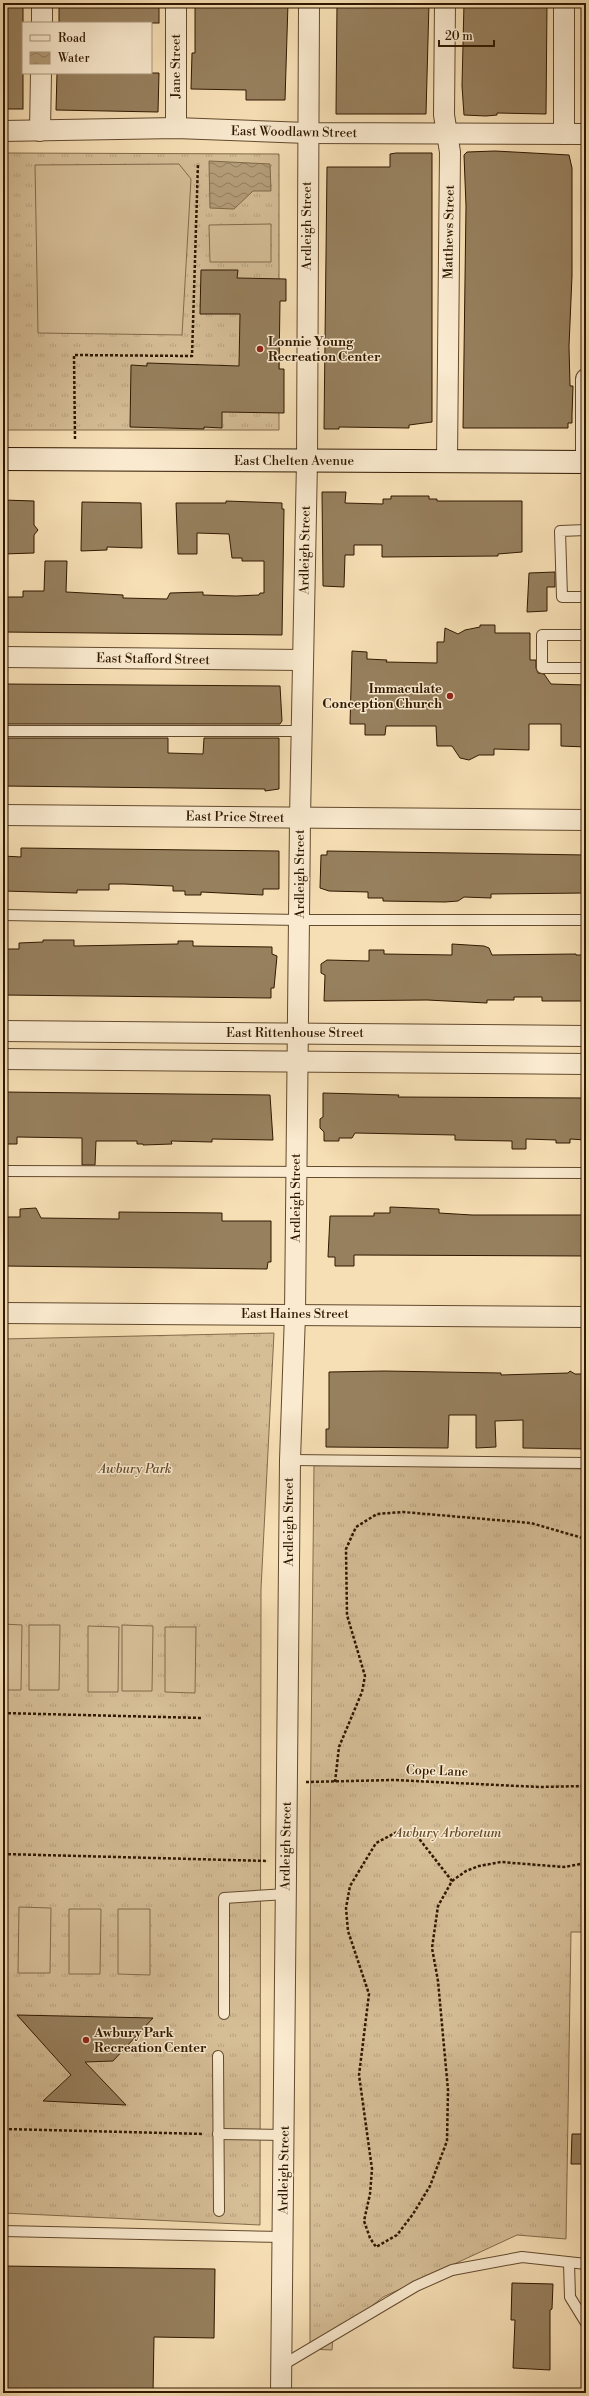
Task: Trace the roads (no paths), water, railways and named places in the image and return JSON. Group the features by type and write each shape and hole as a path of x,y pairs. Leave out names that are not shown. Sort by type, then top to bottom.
{"street":[{"path":"42,3 42,22"},
{"name":"Jane Street","path":"176,3 176,128"},
{"name":"Ardleigh Street","path":"281,2393 290,1460 295,1314 302,660 307,461 307,133 309,3"},
{"name":"Matthews Street","path":"444,3 444,107 450,152 447,461"},
{"path":"564,3 564,134"},
{"path":"40,131 41,74"},
{"name":"East Woodlawn Street","path":"3,131 176,128 307,133 586,134"},
{"path":"586,379 586,462"},
{"name":"East Chelten Avenue","path":"3,459 586,462"},
{"name":"East Stafford Street","path":"3,657 302,660"},
{"name":"East Price Street","path":"3,815 586,820"},
{"name":"East Rittenhouse Street","path":"3,1031 586,1036"},
{"path":"3,1060 586,1064"},
{"name":"East Haines Street","path":"3,1313 586,1317"}],"lane":[{"path":"586,530 560,531 562,597 586,596"},
{"path":"586,635 542,635 542,668 586,668"},
{"path":"3,731 302,730"},
{"path":"3,915 300,920 586,920"},
{"path":"3,1171 586,1173"},
{"path":"290,1460 586,1463"},
{"path":"224,2014 224,1898 286,1894"},
{"path":"218,2056 219,2211"},
{"path":"218,2134 284,2135"},
{"path":"3,2231 283,2237"},
{"path":"281,2366 416,2286 452,2270 522,2257 586,2264"},
{"path":"569,2263 570,2297 586,2323"}],"water":[{"path":"209,161 270,164 271,191 253,191 234,209 210,208"}],"place":[{"name":"Lonnie Young Recreation Center","path":"260,349"},
{"name":"Immaculate Conception Church","path":"450,696"},
{"name":"Awbury Park Recreation Center","path":"86,2040"}],"park label":[{"name":"Awbury Park","path":"135,1469"},
{"name":"Awbury Arboretum","path":"448,1833"}]}
